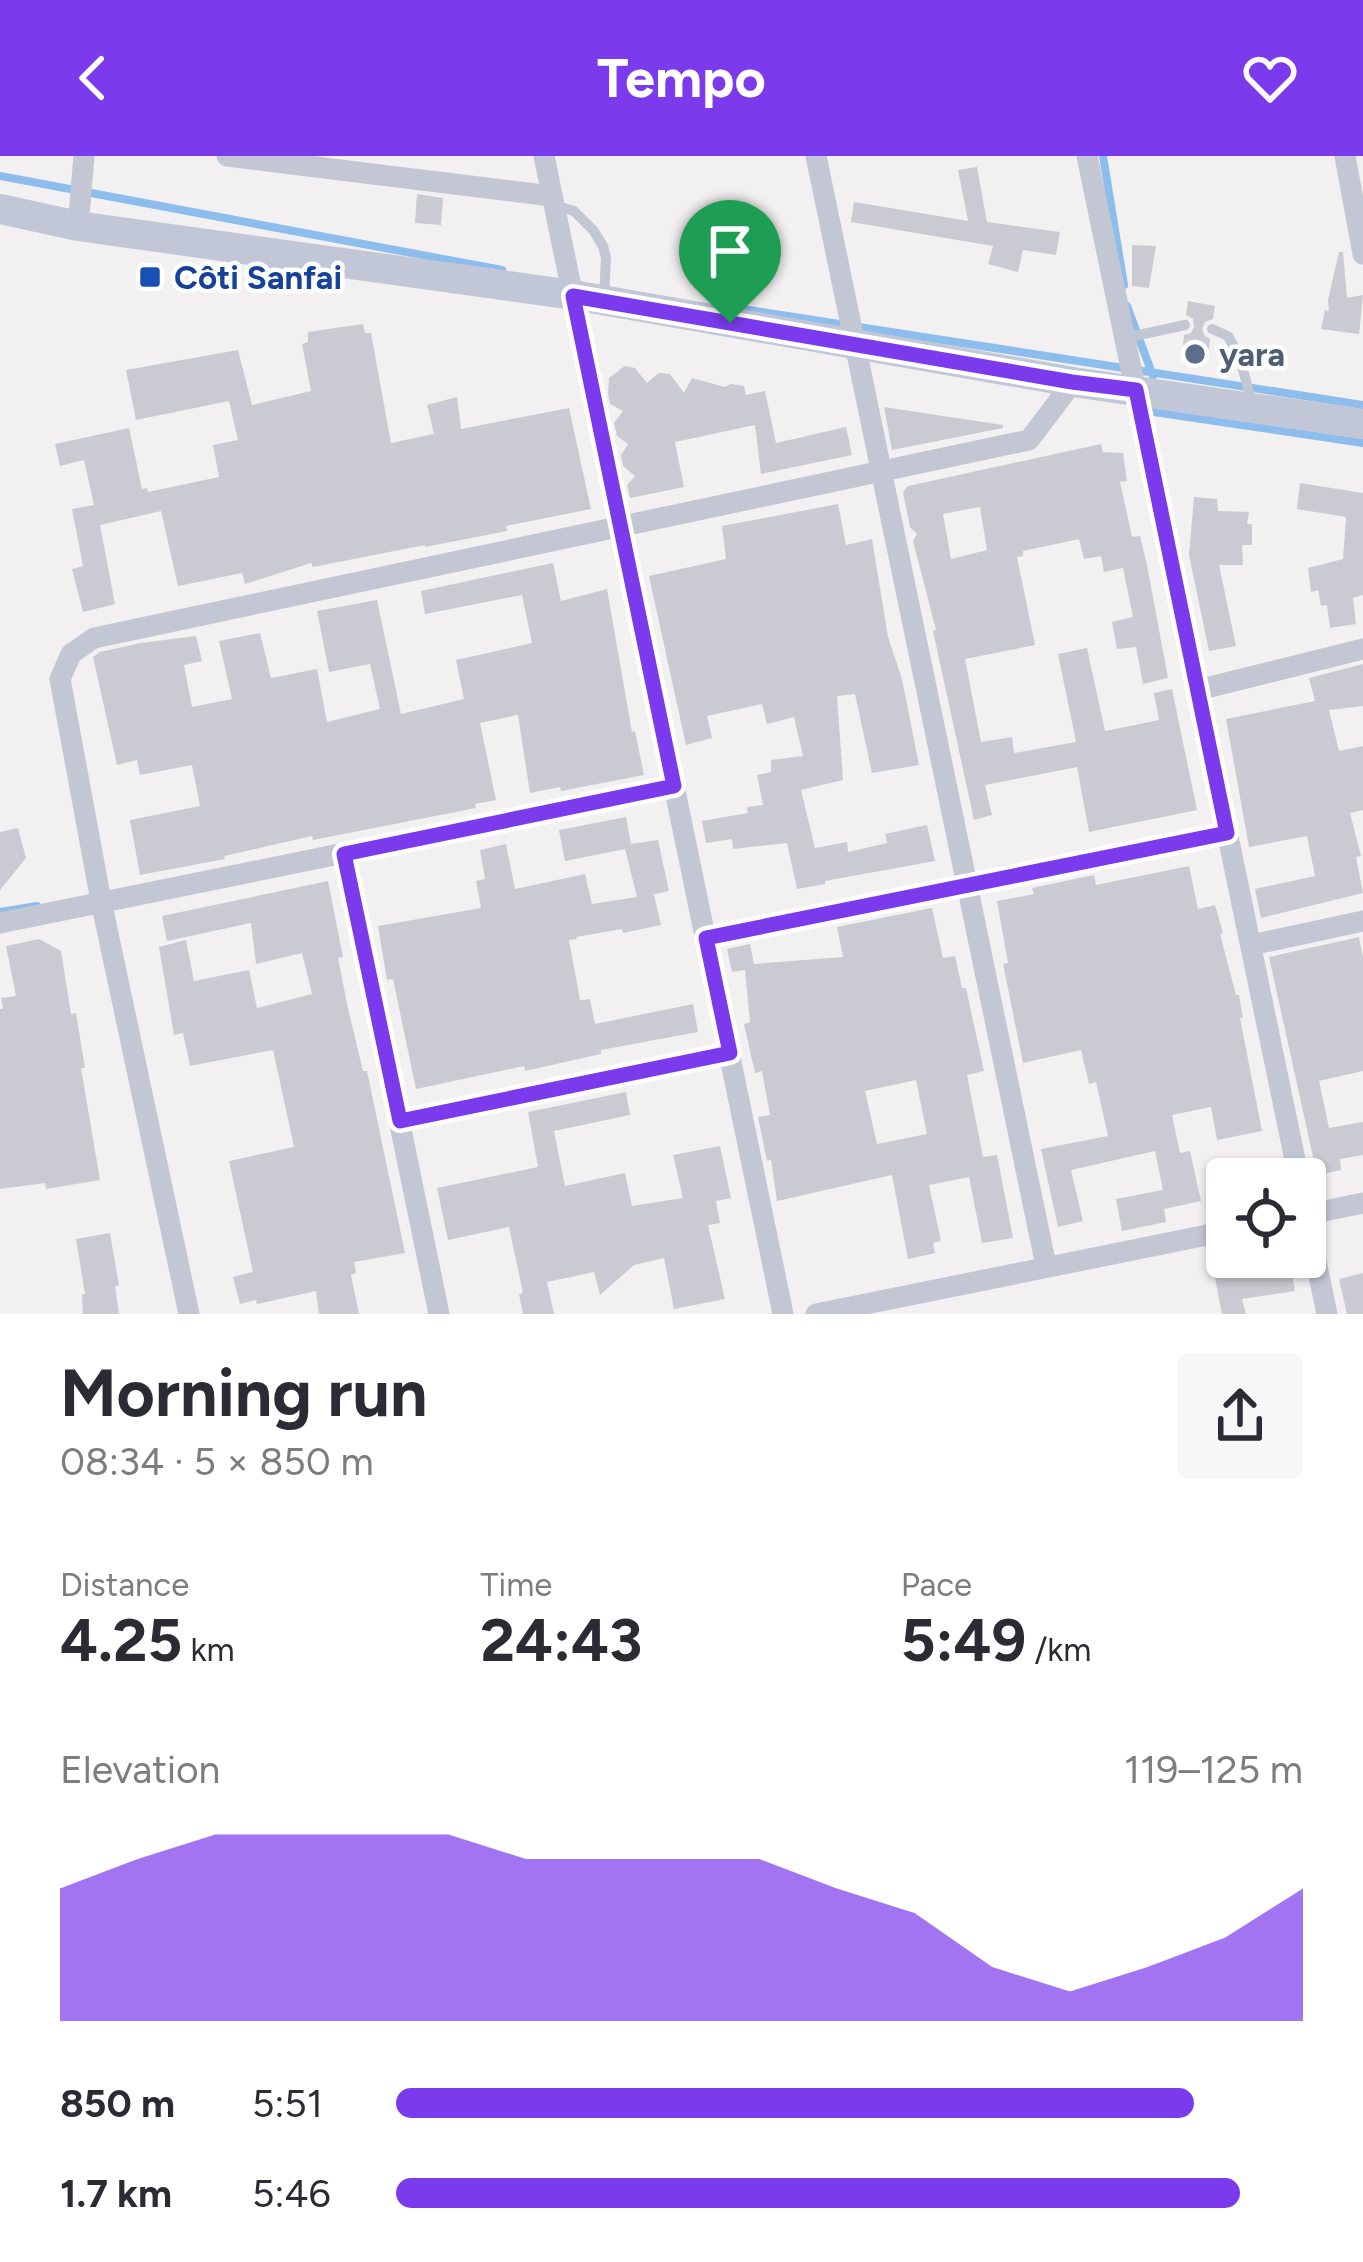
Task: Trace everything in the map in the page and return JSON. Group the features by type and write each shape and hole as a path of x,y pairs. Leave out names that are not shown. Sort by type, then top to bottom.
{"main road":[{"path":"0,209 78,226 588,298 1072,382 1363,424"}],"street":[{"path":"78,226 84,156"},
{"path":"227,156 553,200"},
{"path":"544,156 553,200 588,298 620,524 783,1314"},
{"path":"816,156 1046,1266"},
{"path":"1087,156 1295,1158"},
{"path":"1345,156 1363,254"},
{"path":"190,1314 101,901 60,679 71,654 94,638 1029,440 1072,382"},
{"path":"1198,690 1363,649"},
{"path":"0,923 674,786"},
{"path":"706,938 1227,833"},
{"path":"344,854 440,1314"},
{"path":"1250,945 1363,921"},
{"path":"400,1121 730,1053"},
{"path":"1326,1209 1363,1203"},
{"path":"816,1314 1206,1235"},
{"path":"1319,1278 1327,1314"}],"lane":[{"path":"553,200 574,211 603,246 606,258 588,298"},
{"path":"1125,338 1185,325"},
{"path":"1212,329 1228,337 1240,358 1252,407"}],"building":[{"path":"977,167 987,222 1060,232 1056,255 1023,250 1018,272 988,264 993,246 851,222 854,202 968,221 958,170"},
{"path":"417,194 443,198 441,225 415,223"},
{"path":"1132,245 1156,246 1149,288 1132,286"},
{"path":"1339,252 1343,252 1347,298 1363,295 1359,334 1321,329 1325,310 1329,311"},
{"path":"1188,301 1215,306 1213,319 1202,329 1210,339 1209,349 1183,345 1184,335 1194,327 1193,319 1186,315"},
{"path":"363,324 365,333 371,333 391,443 434,434 427,405 457,397 461,429 569,408 591,509 425,547 313,567 311,563 245,584 242,573 178,586 161,511 100,525 115,604 83,612 72,569 83,566 72,509 94,505 84,460 60,466 55,444 129,428 142,489 148,492 219,477 213,445 238,440 229,401 136,420 126,370 238,350 252,405 311,391 302,344 308,342 308,332"},
{"path":"625,366 635,368 647,383 659,373 670,374 684,393 692,378 725,387 744,386 746,395 765,391 776,443 846,427 852,455 761,474 755,425 675,442 684,487 630,498 627,485 635,476 623,466 621,455 628,444 617,436 614,423 623,411 610,404 608,394 609,378"},
{"path":"884,407 1003,425 1003,428 892,450"},
{"path":"1101,444 1103,452 1123,453 1127,481 1120,482 1132,537 1140,536 1168,678 1143,684 1136,647 1117,649 1112,622 1133,617 1123,568 1104,572 1101,556 1084,559 1079,539 1023,551 1017,557 1035,645 965,659 981,742 1012,737 1014,753 1076,742 1058,654 1087,648 1105,731 1159,720 1154,693 1172,689 1197,810 1089,832 1077,767 985,785 992,815 974,820 913,541 917,534 910,527 903,492 908,486","holes":["980,507 987,550 951,559 943,514"]},
{"path":"1300,483 1363,493 1363,595 1353,598 1356,624 1330,628 1327,605 1321,606 1318,590 1311,592 1308,568 1343,559 1346,517 1297,509"},
{"path":"1194,497 1217,499 1218,511 1249,512 1252,545 1242,545 1243,565 1219,565 1236,646 1209,651 1189,555"},
{"path":"838,504 846,545 872,539 888,637 902,679 919,765 872,773 855,694 837,696 843,780 801,790 815,848 847,842 848,852 887,843 885,834 927,825 935,861 797,889 787,843 733,849 732,839 706,843 702,821 748,813 747,807 763,805 757,775 771,772 771,760 803,756 794,717 767,724 762,704 707,716 712,738 686,745 649,576 726,559 722,526"},
{"path":"553,563 561,601 607,589 644,775 530,793 518,715 480,723 496,800 475,804 476,808 313,840 312,836 140,875 130,820 200,806 192,765 140,775 137,760 117,765 93,657 141,643 196,636 202,661 184,665 192,707 232,699 219,641 260,633 271,678 317,669 327,722 380,709 370,664 329,672 317,611 377,600 401,714 464,699 456,660 532,643 522,595 425,614 421,591"},
{"path":"1363,664 1363,706 1329,710 1339,751 1363,746 1363,810 1350,813 1361,856 1356,857 1363,893 1261,918 1255,889 1315,876 1307,836 1249,847 1226,719 1315,701 1309,678"},
{"path":"626,817 631,844 658,840 669,891 651,895 661,925 569,940 580,1000 590,999 595,1024 693,1004 698,1032 601,1050 601,1054 525,1071 524,1066 416,1089 378,926 481,908 476,881 485,879 480,850 506,844 515,889 585,874 592,904 637,897 625,849 565,861 559,830"},
{"path":"18,828 26,858 0,890 0,832"},
{"path":"1189,866 1198,909 1215,905 1223,933 1239,995 1262,1131 1217,1140 1211,1107 1172,1115 1180,1153 1190,1151 1201,1201 1164,1209 1166,1222 1122,1231 1116,1199 1163,1190 1155,1151 1071,1170 1083,1221 1058,1227 1041,1149 1108,1136 1096,1082 1089,1084 1081,1050 1023,1063 1003,964 1008,963 997,901 1094,875 1096,885"},
{"path":"328,881 347,1004 363,1071 367,1071 405,1253 354,1262 356,1273 351,1275 359,1314 319,1314 316,1291 240,1304 233,1277 253,1272 229,1161 294,1147 273,1050 190,1066 183,1033 174,1035 159,947 186,940 194,981 249,970 257,1008 312,994 302,953 256,964 251,923 167,941 162,916"},
{"path":"932,908 943,958 955,956 962,988 966,988 984,1071 967,1075 983,1157 997,1155 1013,1238 982,1243 969,1177 929,1185 941,1241 933,1243 935,1253 908,1259 892,1175 777,1201 758,1117 770,1115 762,1071 755,1073 744,1024 750,1022 745,970 732,972 727,949 750,944 754,964 843,957 837,927","holes":["916,1080 927,1134 877,1144 865,1091"]},
{"path":"1359,937 1363,1071 1319,1081 1329,1128 1363,1122 1363,1155 1340,1159 1341,1170 1326,1173 1326,1158 1313,1158 1269,957"},
{"path":"39,939 61,951 71,1014 76,1013 100,1180 46,1189 45,1183 0,1189 0,1009 1,998 16,996 6,946"},
{"path":"626,1092 630,1115 554,1131 565,1186 625,1173 632,1206 683,1198 673,1155 720,1146 731,1198 716,1201 720,1223 708,1225 725,1299 674,1309 664,1258 634,1265 600,1295 594,1272 547,1282 554,1314 523,1314 509,1227 448,1240 437,1188 538,1167 528,1112"},
{"path":"110,1233 119,1314 83,1314 85,1294 76,1239"},
{"path":"1363,1273 1363,1314 1347,1314 1339,1279"},
{"path":"1215,1278 1293,1278 1295,1291 1242,1299 1246,1314 1222,1314"}],"waterway":[{"path":"1103,156 1124,285"},
{"path":"0,176 502,270"},
{"path":"1127,306 1153,376"},
{"path":"742,309 1363,405"},
{"path":"1156,402 1154,412 1363,443"},
{"path":"0,912 37,906"}],"place":[{"name":"Côti Sanfai","path":"150,277"},
{"name":"yara","path":"1195,354"}],"route":[{"path":"573,296 730,323 1136,390 1227,833 706,938 730,1053 400,1121 344,854 674,786 573,296"}]}
